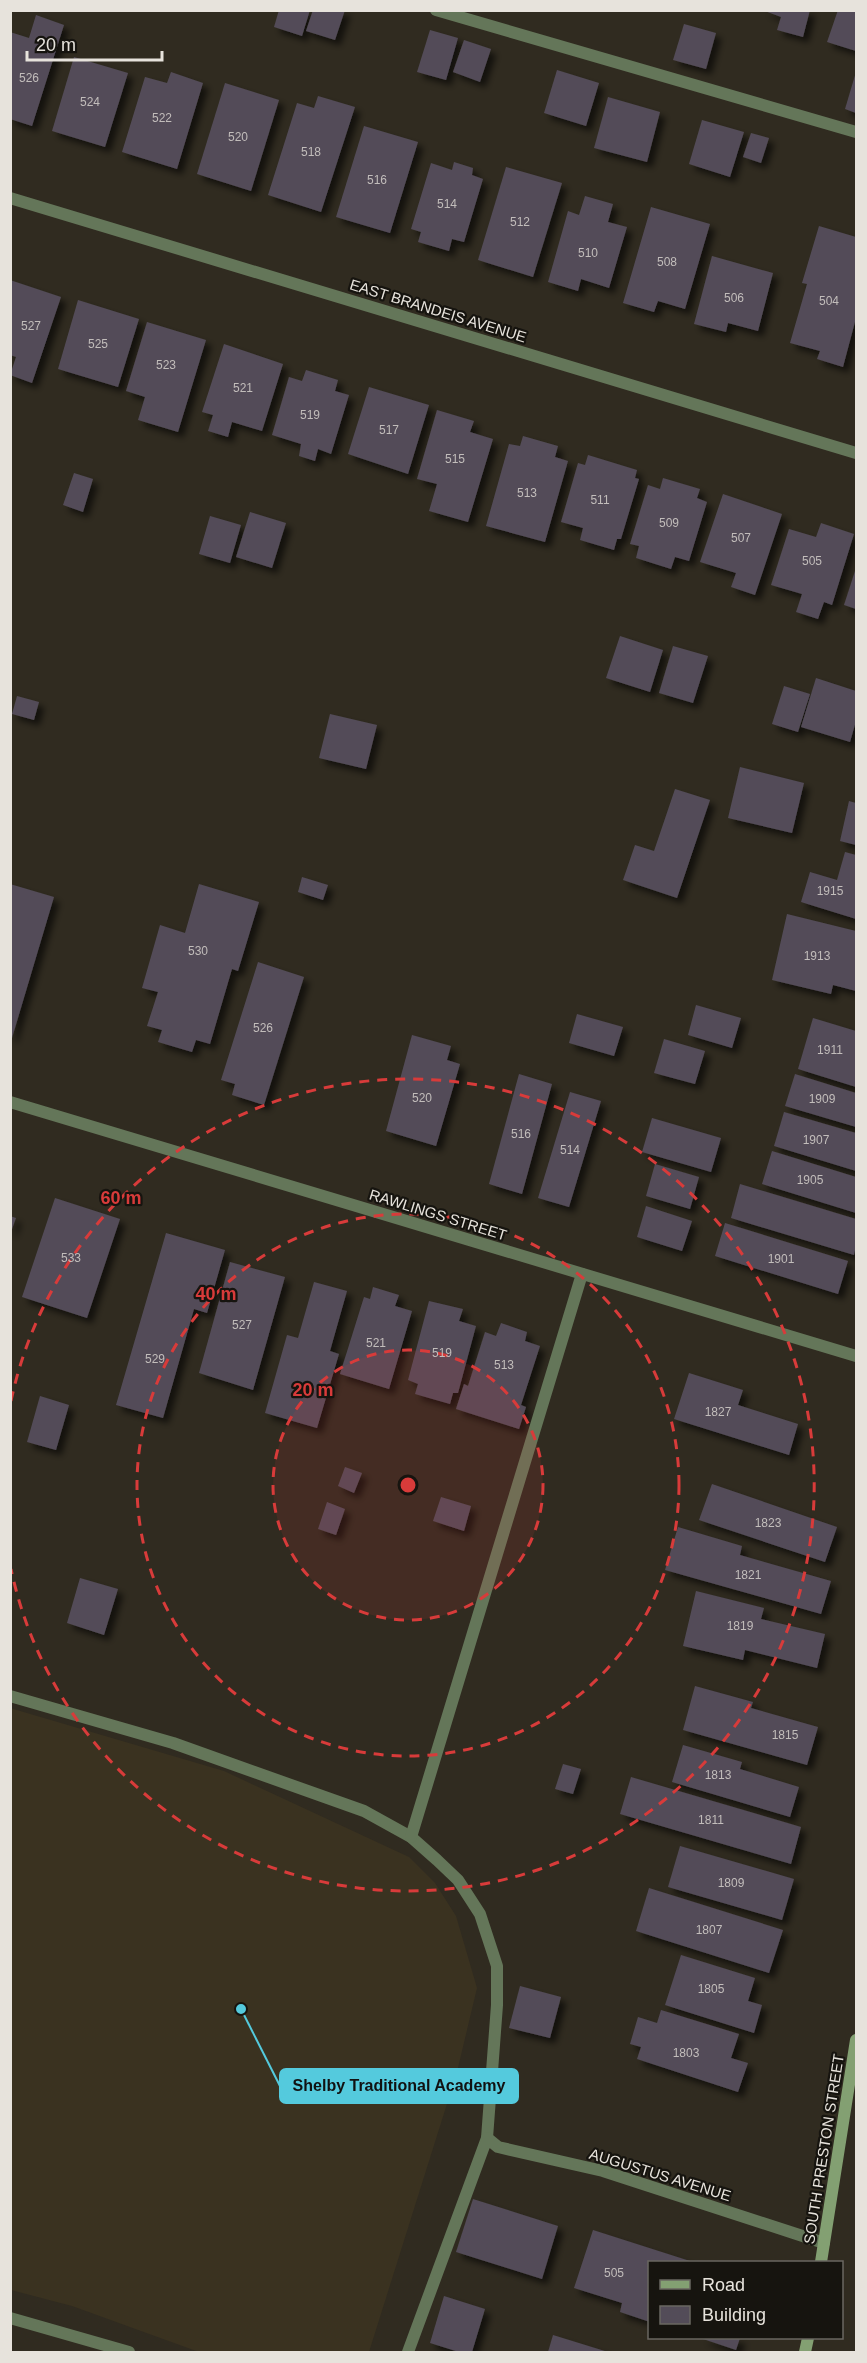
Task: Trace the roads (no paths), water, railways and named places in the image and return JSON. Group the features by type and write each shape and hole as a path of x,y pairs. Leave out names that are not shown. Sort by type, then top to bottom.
{"main road":[{"name":"SOUTH PRESTON STREET","path":"821,2261 856,2040"}],"street":[{"path":"436,10 856,132"},
{"name":"EAST BRANDEIS AVENUE","path":"10,198 856,453"},
{"name":"RAWLINGS STREET","path":"10,1102 856,1356"},
{"path":"411,1837 582,1274"},
{"path":"10,1696 184,1747 364,1811 411,1837 458,1880 480,1914 497,1966 497,2005 487,2138 408,2352"},
{"name":"AUGUSTUS AVENUE","path":"487,2138 498,2147 603,2171 824,2243"},
{"path":"10,2318 129,2352"}],"place":[{"name":"Shelby Traditional Academy","path":"241,2009"}]}
